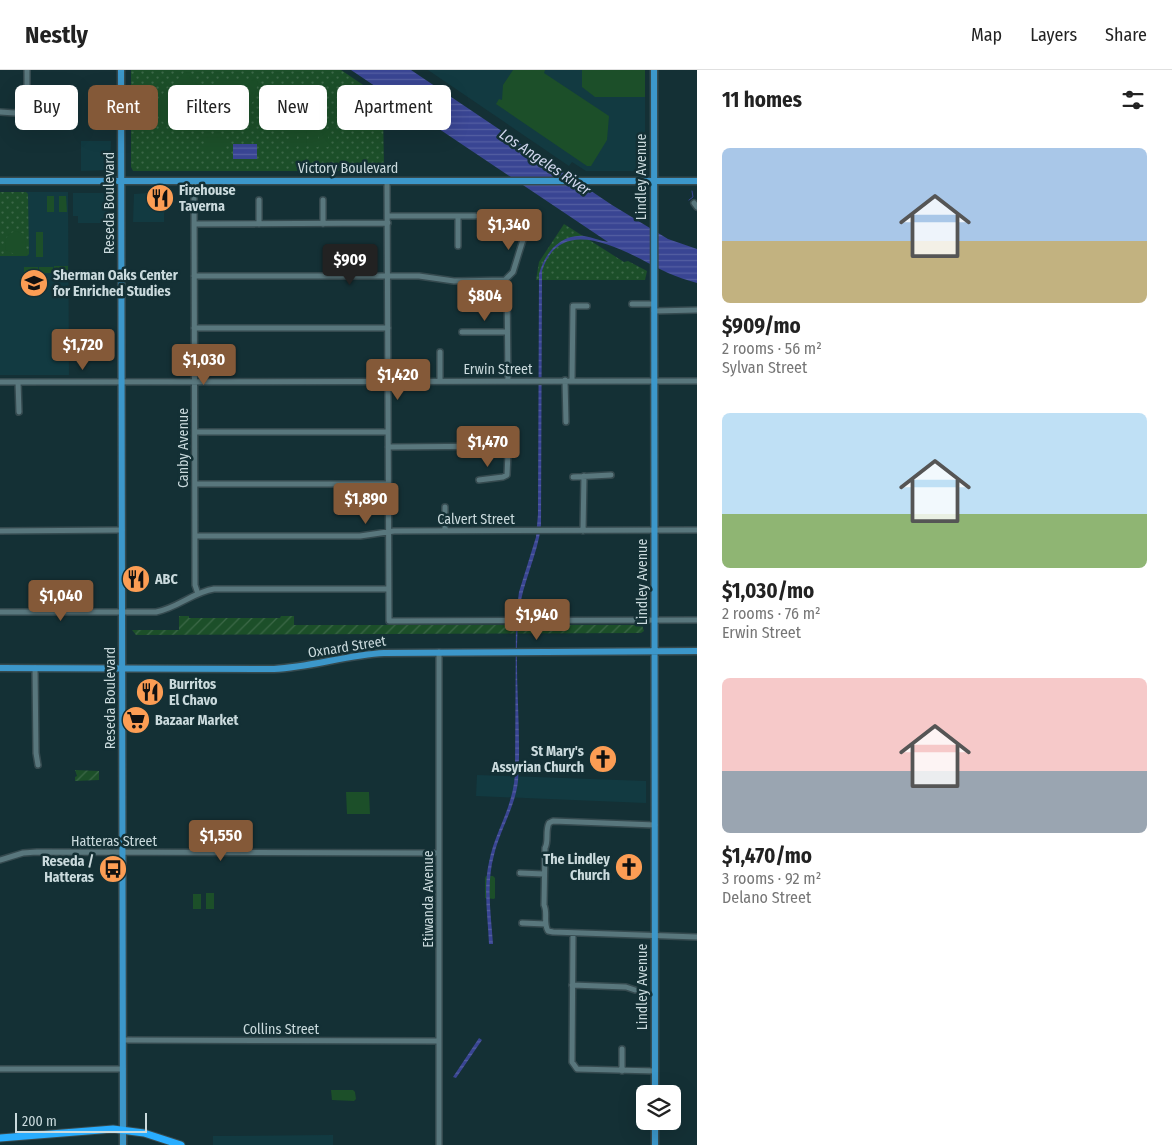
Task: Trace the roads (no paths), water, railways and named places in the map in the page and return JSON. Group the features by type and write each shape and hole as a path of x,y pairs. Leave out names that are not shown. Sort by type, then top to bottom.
{"highway":[{"path":"0,1138 113,1129 160,1138 182,1145"}],"main road":[{"name":"Reseda Boulevard","path":"121,70 123,1145"},
{"name":"Lindley Avenue","path":"654,70 655,1085"},
{"name":"Victory Boulevard","path":"0,181 697,181"},
{"name":"Oxnard Street","path":"0,668 279,669 372,653 697,651"},
{"path":"655,1130 655,1145"}],"street":[{"path":"0,112 15,113 24,108 27,102 27,70"},
{"name":"Canby Avenue","path":"194,181 194,484 195,584 198,594"},
{"path":"387,181 388,621 697,620"},
{"path":"259,224 260,200"},
{"path":"323,200 323,224"},
{"path":"388,216 475,216"},
{"path":"458,216 458,246"},
{"path":"194,224 388,224"},
{"path":"194,276 419,276 454,281 505,280 513,272 526,230"},
{"path":"505,280 507,285 508,380"},
{"path":"632,304 654,308 697,310"},
{"path":"572,380 573,306 588,306"},
{"path":"194,328 388,328"},
{"path":"462,332 507,332"},
{"path":"440,352 440,381"},
{"path":"565,380 566,422"},
{"name":"Erwin Street","path":"0,382 697,381"},
{"path":"18,382 19,412"},
{"path":"195,432 388,432"},
{"path":"479,480 503,477 507,474 508,453 504,434"},
{"path":"388,447 506,446"},
{"path":"572,477 611,475"},
{"path":"583,531 584,476"},
{"path":"194,484 388,484"},
{"path":"445,507 445,531"},
{"path":"0,530 122,530"},
{"name":"Calvert Street","path":"195,536 360,536 388,531 697,530"},
{"path":"0,612 166,610 198,594 214,589 388,589"},
{"name":"Etiwanda Avenue","path":"438,652 439,1145"},
{"path":"35,668 36,758 38,766"},
{"path":"654,825 549,823 547,827 544,874 544,905 548,931 697,937"},
{"name":"Hatteras Street","path":"0,860 15,854 33,852 439,853"},
{"path":"520,873 544,874"},
{"path":"522,923 546,924"},
{"path":"572,933 572,1062 574,1066 577,1069 655,1071"},
{"path":"572,985 626,987 635,990"},
{"name":"Collins Street","path":"123,1040 439,1041"},
{"path":"622,1050 622,1070"},
{"path":"0,1069 123,1069"}],"water":[{"path":"351,70 411,70 433,85 373,85"},
{"name":"Los Angeles River","path":"451,97 612,205 668,239 697,249 697,283 668,273 618,248 581,239 565,242 552,252 542,271 541,525 519,613 517,634 518,781 514,800 497,845 490,877 493,944 489,944 486,893 487,872 495,840 511,798 515,774 516,616 519,592 536,537 538,514 539,274 550,252 555,246 568,238 584,236 608,242 441,130 451,130"},
{"path":"233,144 257,144 257,159 233,159"},
{"path":"479,1038 482,1040 456,1078 453,1077"}],"waterway":[{"path":"689,200 693,197 692,191"}],"place":[{"name":"Firehouse Taverna","path":"160,198"},
{"name":"Sherman Oaks Center for Enriched Studies","path":"34,283"},
{"name":"ABC","path":"136,579"},
{"name":"Burritos El Chavo","path":"150,692"},
{"name":"Bazaar Market","path":"136,720"},
{"name":"St Mary's Assyrian Church","path":"603,759"},
{"name":"The Lindley Church","path":"629,867"},
{"name":"Reseda / Hatteras","path":"113,869"}]}
